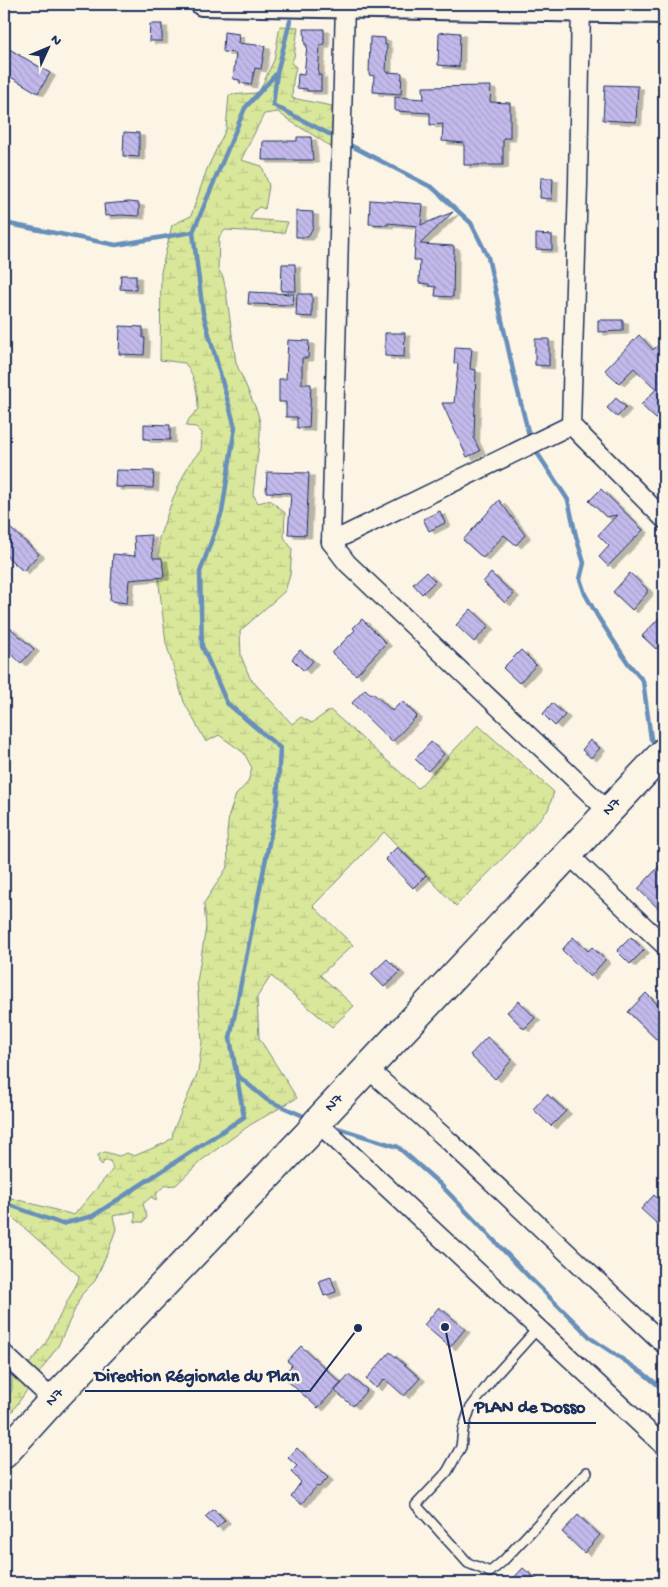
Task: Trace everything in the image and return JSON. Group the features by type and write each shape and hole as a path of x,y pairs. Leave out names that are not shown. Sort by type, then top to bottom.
{"main road":[{"name":"N7","path":"4,1454 53,1400 302,1140 664,752"}],"street":[{"path":"202,4 580,7 664,12"},
{"path":"345,5 331,542 347,563 608,811"},
{"path":"580,7 578,184 571,425 664,519"},
{"path":"331,542 571,425"},
{"path":"568,854 664,945"},
{"path":"368,1068 450,1142 664,1344"},
{"path":"317,1122 664,1446"},
{"path":"4,1354 53,1400"}],"lane":[{"path":"538,1328 493,1378 470,1409 464,1430 462,1447 446,1472 416,1505 468,1562 490,1572 503,1561 588,1472"}],"green space":[{"path":"280,26 298,27 294,57 291,63 296,67 292,98 332,106 333,149 278,112 264,114 241,160 262,166 269,186 265,209 259,207 254,211 250,219 288,222 284,233 225,230 219,237 218,269 223,277 226,291 236,363 260,422 253,494 258,503 270,500 285,513 284,537 292,549 290,575 285,591 240,631 241,656 250,678 292,724 301,717 312,723 330,710 418,788 478,725 554,792 548,810 456,906 384,832 313,906 353,945 320,975 354,1006 332,1027 271,976 257,997 259,1038 297,1098 250,1125 202,1160 176,1185 164,1186 157,1193 156,1200 151,1197 143,1204 147,1217 144,1222 135,1222 135,1211 113,1216 116,1229 95,1281 82,1294 58,1346 4,1423 4,1401 12,1390 12,1375 21,1364 30,1363 44,1346 79,1276 12,1217 4,1216 4,1196 74,1215 113,1169 110,1161 104,1161 102,1165 99,1162 98,1155 105,1152 119,1156 127,1153 134,1156 165,1143 172,1138 173,1131 198,1072 202,1042 197,982 206,927 204,903 228,866 227,833 229,815 236,795 248,782 252,768 244,753 219,735 206,742 184,702 166,643 159,584 159,538 173,498 189,464 201,450 202,433 196,427 186,426 189,419 198,409 195,385 191,373 185,363 160,360 161,272 172,225 191,216 207,169 226,129 229,95 256,93 260,90 274,60"}],"building":[{"path":"150,24 162,24 162,41 149,41"},
{"path":"304,29 324,29 324,45 320,45 318,75 321,75 321,91 307,91 307,89 297,88 298,74 304,75 307,45 305,45"},
{"path":"224,32 239,34 238,43 265,46 261,69 255,68 251,85 240,83 240,80 233,79 236,53 223,52"},
{"path":"439,33 460,33 459,67 438,65"},
{"path":"370,37 385,38 385,45 387,45 386,72 402,73 401,94 373,92 374,76 369,75"},
{"path":"4,46 50,73 38,93 4,73"},
{"path":"605,85 638,86 636,122 603,120"},
{"path":"491,86 490,102 510,103 510,138 503,138 503,165 464,165 464,143 442,141 443,124 430,125 430,113 395,111 395,97 424,99 423,87"},
{"path":"124,132 139,133 139,157 123,156"},
{"path":"297,137 311,137 313,160 262,160 263,141 297,141"},
{"path":"541,178 553,178 552,199 540,198"},
{"path":"370,200 423,204 421,225 453,212 420,244 454,246 453,297 435,296 436,287 419,283 420,260 414,260 416,227 418,226 388,223 388,225 369,224"},
{"path":"139,203 139,216 105,216 104,204"},
{"path":"296,211 313,212 313,227 308,237 296,237"},
{"path":"536,234 552,235 552,250 536,249"},
{"path":"282,264 295,264 296,291 281,291"},
{"path":"121,275 136,275 136,290 120,289"},
{"path":"249,292 294,294 293,305 248,304"},
{"path":"297,294 312,294 312,317 296,316"},
{"path":"598,320 623,320 623,331 598,332"},
{"path":"120,326 143,327 143,338 145,338 144,355 119,354"},
{"path":"385,333 405,333 404,357 385,356"},
{"path":"639,335 653,350 657,346 664,353 664,413 657,420 641,405 656,389 634,368 619,383 605,370"},
{"path":"535,339 549,339 549,366 535,365"},
{"path":"288,340 309,341 308,358 302,358 302,384 311,384 309,428 297,428 297,417 286,417 286,402 279,402 279,379 286,379"},
{"path":"455,347 472,348 470,369 476,370 474,439 480,451 467,457 442,403 454,403 458,364 454,363"},
{"path":"616,398 626,407 617,417 607,408"},
{"path":"144,424 170,425 170,440 144,439"},
{"path":"116,470 154,471 153,488 115,487"},
{"path":"267,472 309,473 306,535 288,534 291,493 266,492"},
{"path":"601,489 643,530 608,566 599,557 609,546 598,535 617,515 606,517 589,501"},
{"path":"499,500 525,535 516,545 504,535 483,558 463,540"},
{"path":"440,511 445,523 429,531 423,519"},
{"path":"10,528 39,554 23,571 4,554 4,535"},
{"path":"151,535 153,558 162,558 164,577 129,580 127,603 110,601 113,554 135,556 134,536"},
{"path":"426,572 435,581 422,594 413,584"},
{"path":"491,573 514,594 505,603 483,582"},
{"path":"630,573 647,589 647,593 632,610 613,592"},
{"path":"471,609 489,626 474,642 456,625"},
{"path":"664,613 664,640 656,649 642,636"},
{"path":"362,619 386,643 356,675 332,653 355,630 353,628"},
{"path":"9,627 34,649 21,663 4,647 4,633"},
{"path":"300,650 313,661 304,671 292,659"},
{"path":"521,650 536,665 519,683 503,668"},
{"path":"365,689 372,695 373,693 392,711 402,701 417,716 392,742 352,703"},
{"path":"552,703 565,715 555,726 543,714"},
{"path":"590,740 600,748 591,758 582,750"},
{"path":"431,742 444,754 428,771 415,759"},
{"path":"397,847 426,875 413,888 385,859"},
{"path":"664,861 664,914 638,889"},
{"path":"573,937 588,951 592,947 605,960 590,977 562,950"},
{"path":"631,937 644,950 630,964 617,951"},
{"path":"387,959 400,972 384,987 371,974"},
{"path":"646,993 664,1011 664,1047 628,1012"},
{"path":"519,1001 535,1018 524,1029 507,1012"},
{"path":"487,1037 512,1060 495,1079 470,1055"},
{"path":"547,1094 566,1111 551,1126 533,1109"},
{"path":"654,1195 664,1205 664,1230 641,1209"},
{"path":"331,1277 336,1292 324,1296 319,1281"},
{"path":"439,1307 465,1329 450,1347 424,1325"},
{"path":"301,1346 341,1383 318,1408 282,1376 292,1365 287,1361"},
{"path":"390,1352 420,1378 404,1396 385,1379 376,1388 366,1379"},
{"path":"349,1375 367,1390 353,1406 335,1391"},
{"path":"297,1448 328,1478 319,1487 317,1486 301,1504 291,1496 301,1482 291,1472 297,1466 288,1458"},
{"path":"214,1509 225,1520 217,1528 205,1517"},
{"path":"578,1515 600,1535 584,1553 562,1532"},
{"path":"523,1568 540,1583 509,1583"}],"waterway":[{"path":"4,1203 62,1224 93,1216 244,1117 230,1038 277,803 280,748 227,703 202,646 200,572 222,512 235,427 203,313 193,232 245,108 277,73 290,21"},
{"path":"277,73 273,105 337,138"},
{"path":"346,143 433,188 471,223 488,257 530,439"},
{"path":"4,223 116,245 193,232"},
{"path":"534,448 568,500 584,563 580,579 585,594 628,663 643,681 651,739 658,746"},
{"path":"237,1075 267,1100 308,1118"},
{"path":"331,1126 398,1147 440,1184 529,1277 592,1339 643,1373 664,1390"}],"place":[{"name":"PLAN de Dosso","path":"445,1327"},
{"name":"Direction Régionale du Plan","path":"358,1328"}]}
